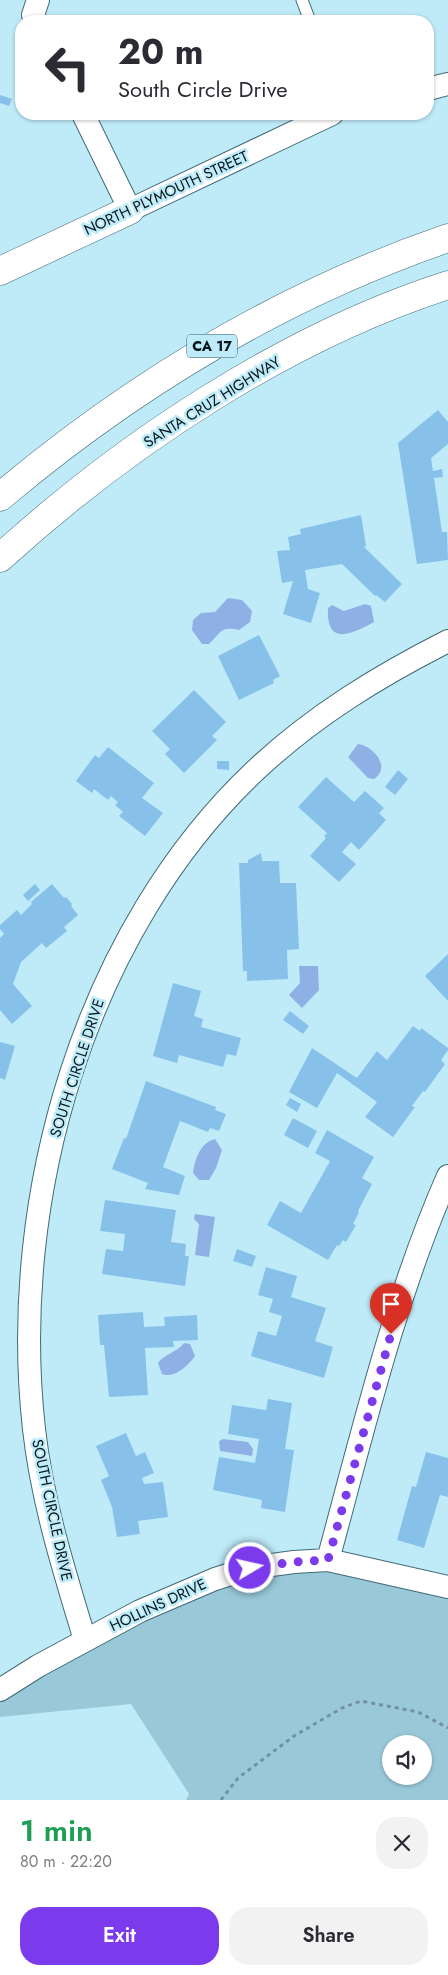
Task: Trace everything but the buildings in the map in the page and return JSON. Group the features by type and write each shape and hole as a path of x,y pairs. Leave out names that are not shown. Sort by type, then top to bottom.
{"main road":[{"name":"NORTH PLYMOUTH STREET","path":"0,271 130,210"},
{"name":"CA 17","path":"0,497 77,434 121,402 214,344 312,292 362,270 448,238"},
{"name":"SANTA CRUZ HIGHWAY","path":"0,558 68,499 110,467 213,398 337,330 448,285"}],"street":[{"path":"33,15 38,0"},
{"path":"434,88 448,84"},
{"path":"86,120 130,210"},
{"name":"NORTH PLYMOUTH STREET","path":"130,210 319,120"},
{"name":"SOUTH CIRCLE DRIVE","path":"85,1640 52,1525 34,1430 30,1362 31,1283 40,1195 61,1110 104,985 144,910 179,857 255,771 340,702 371,682 448,641"},
{"path":"328,1560 381,1363 412,1269 448,1176"},
{"name":"HOLLINS DRIVE","path":"0,1690 85,1640 140,1611 214,1579 250,1568 328,1560 448,1587"}],"lane":[{"path":"302,0 308,15"}],"path":[{"path":"221,1800 238,1778 294,1736 342,1708 360,1700 418,1712 448,1728"}],"shaded area":[{"path":"298,1563 448,1587 448,1800 186,1800 189,1794 131,1704 0,1717 0,1690 142,1608"}],"water":[{"path":"228,598 242,600 252,611 250,622 239,630 228,629 221,631 209,644 202,644 192,630 193,620 201,613 215,612"},
{"path":"365,604 371,606 374,622 349,633 342,634 336,633 331,628 328,620 328,608 332,605 344,611"},
{"path":"358,744 374,753 381,763 379,774 374,779 368,778 348,757"},
{"path":"299,966 318,966 319,990 302,1008 289,995 300,983"},
{"path":"215,1139 222,1150 216,1168 209,1180 199,1180 193,1173 195,1162 202,1148"},
{"path":"195,1214 215,1217 209,1257 195,1255 199,1224 194,1219"},
{"path":"184,1343 190,1344 195,1356 185,1367 176,1373 171,1375 162,1374 158,1363"},
{"path":"223,1439 248,1442 253,1449 252,1456 220,1451 219,1441"}],"route":[{"path":"250,1568 328,1560 381,1363 391,1334"}]}
